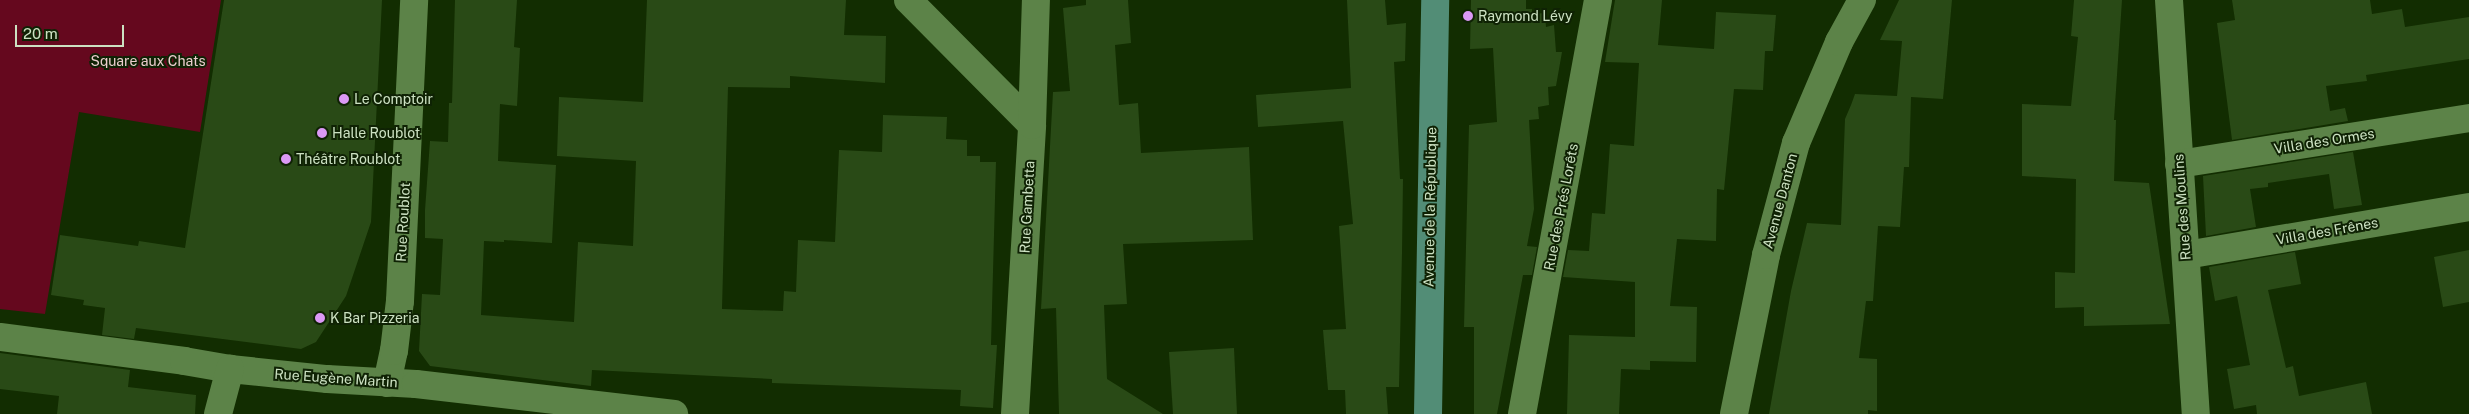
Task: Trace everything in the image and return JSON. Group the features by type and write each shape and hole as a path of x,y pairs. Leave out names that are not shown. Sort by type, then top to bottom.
{"main road":[{"name":"Avenue de la République","path":"1428,414 1435,0"}],"street":[{"name":"Rue Roublot","path":"387,383 394,351 400,301 414,0"},
{"path":"908,0 1032,125"},
{"name":"Rue Gambetta","path":"1015,414 1032,125 1036,0"},
{"name":"Rue des Prés Lorêts","path":"1522,414 1598,0"},
{"name":"Avenue Danton","path":"1734,414 1766,255 1796,143 1839,42 1862,0"},
{"name":"Rue des Moulins","path":"2169,0 2196,414"},
{"name":"Villa des Ormes","path":"2179,164 2469,118"},
{"name":"Villa des Frênes","path":"2186,255 2469,207"},
{"name":"Rue Eugène Martin","path":"0,337 184,361 230,369 416,384 674,414"},
{"path":"218,414 230,369"}],"green space":[{"name":"Square aux Chats","path":"0,0 221,0 200,132 79,112 45,314 0,309"}],"building":[{"name":"Théâtre Roublot","path":"224,0 382,0 371,222 346,296 316,342 301,349 136,328 134,339 102,335 105,308 83,305 84,300 51,295 60,235 138,246 139,241 185,248"},
{"path":"455,0 517,0 514,47 520,48 517,106 500,104 498,161 556,165 552,243 504,240 504,242 484,241 481,315 574,322 578,242 633,246 636,161 557,156 559,97 643,102 647,0 846,0 844,35 886,36 885,83 790,76 790,88 728,87 722,309 783,311 784,291 796,292 798,240 835,242 839,150 882,152 883,115 947,117 946,139 967,140 967,156 980,156 980,162 996,162 991,345 997,345 993,408 960,406 961,390 772,383 772,379 592,370 591,386 430,366 419,351 422,294 440,295 443,239 425,238 425,210 430,141 448,142 449,103 452,103"},
{"path":"1086,0 1128,0 1131,43 1115,45 1119,105 1138,103 1141,153 1249,147 1253,240 1123,244 1127,304 1104,305 1107,379 1163,414 1059,414 1056,308 1041,309 1053,92 1070,91 1063,8 1086,5"},
{"path":"1347,0 1385,0 1387,25 1406,23 1405,61 1394,62 1400,179 1403,179 1402,253 1399,387 1386,387 1388,414 1346,414 1345,390 1328,390 1323,330 1346,329 1339,226 1353,224 1343,121 1258,127 1256,95 1351,88"},
{"path":"1471,0 1526,0 1526,9 1532,9 1532,14 1545,13 1546,27 1554,25 1556,52 1562,52 1556,86 1548,87 1549,105 1538,107 1539,119 1529,120 1534,209 1527,246 1537,247 1532,275 1523,275 1497,414 1474,414 1474,327 1464,327 1469,125 1497,122 1493,48 1470,49"},
{"path":"1615,0 1662,0 1658,45 1714,49 1716,12 1776,15 1773,51 1765,51 1763,90 1734,89 1724,190 1717,189 1716,241 1677,239 1670,306 1697,307 1696,362 1650,361 1650,370 1621,369 1619,414 1567,414 1569,335 1635,337 1635,282 1563,277 1568,250 1589,251 1592,213 1605,214 1610,144 1634,146 1639,63 1605,62"},
{"path":"1899,0 1952,0 1943,99 1911,97 1909,167 1904,167 1900,227 1878,226 1873,301 1866,301 1859,358 1877,359 1877,411 1868,410 1868,414 1769,414 1791,291 1807,223 1841,225 1845,119 1855,94 1897,96 1902,41 1880,40"},
{"path":"2074,0 2122,0 2114,120 2116,120 2114,181 2149,183 2170,324 2084,326 2084,307 2055,308 2055,272 2075,273 2076,179 2022,176 2022,104 2071,106 2078,37 2071,36"},
{"path":"2232,0 2370,0 2372,14 2402,9 2405,27 2469,17 2469,59 2366,75 2367,81 2326,86 2330,111 2345,108 2348,121 2232,140 2217,23 2235,20"},
{"path":"2353,152 2362,205 2334,209 2329,174 2268,183 2268,187 2250,189 2256,227 2206,236 2203,176"},
{"path":"2469,250 2469,302 2443,307 2434,257"},
{"path":"2295,252 2301,284 2268,290 2286,368 2293,366 2299,396 2366,382 2372,414 2257,414 2256,405 2234,409 2227,369 2250,365 2237,296 2215,301 2209,267"},
{"path":"1234,348 1237,414 1173,414 1169,352"},
{"path":"0,353 130,370 128,387 196,395 195,414 57,414 59,396 0,389"}],"place":[{"name":"Raymond Lévy","path":"1468,16"},
{"name":"Le Comptoir","path":"344,99"},
{"name":"Halle Roublot","path":"322,133"},
{"name":"Théâtre Roublot","path":"286,159"},
{"name":"K Bar Pizzeria","path":"320,318"}]}
